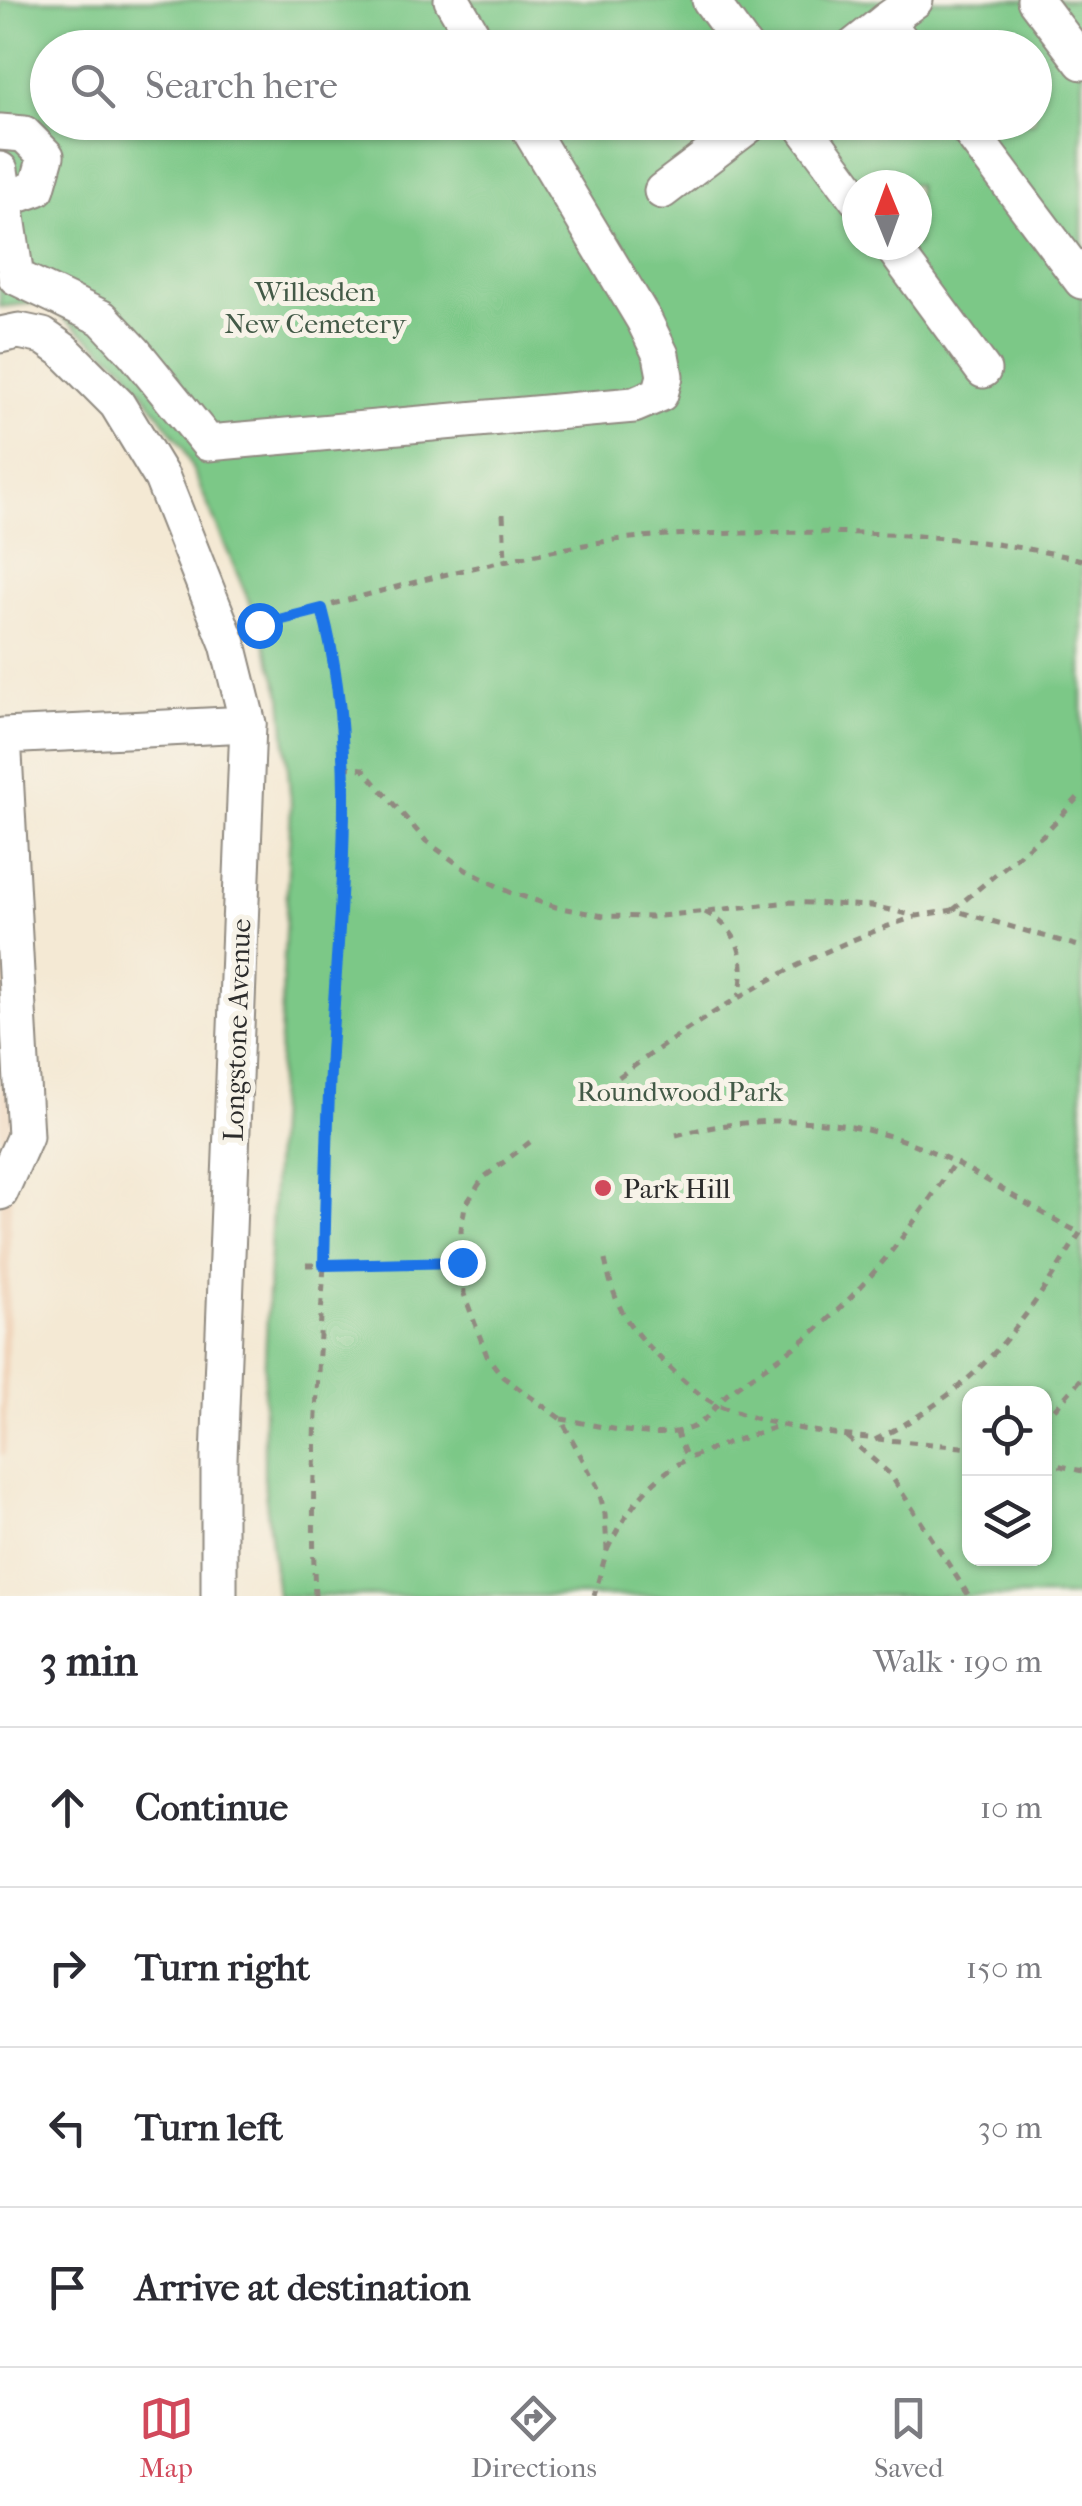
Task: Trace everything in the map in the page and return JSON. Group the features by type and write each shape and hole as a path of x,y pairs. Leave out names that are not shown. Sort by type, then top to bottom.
{"street":[{"path":"452,0 470,30"},
{"path":"710,0 731,30"},
{"path":"898,30 914,0"},
{"path":"1035,0 1082,62"},
{"path":"0,132 24,134 46,156 37,188 3,184 8,280 102,318 208,443 634,405 660,394 665,376 661,355 644,320 536,140"},
{"path":"662,191 729,140"},
{"path":"813,140 842,179"},
{"path":"976,140 1082,281"},
{"path":"902,260 984,370"},
{"name":"Longstone Avenue","path":"0,335 19,332 43,336 117,404 162,478 228,644 248,724 219,1458 219,1596"},
{"path":"0,1192 25,1136 4,736 248,724"}],"path":[{"path":"503,514 506,560"},
{"path":"252,627 506,560 638,537 780,532 892,534 1026,546 1082,560"},
{"path":"315,1596 313,1546 343,767 337,676 322,609"},
{"path":"343,767 364,769 426,841 466,870 509,892 556,907 604,916 652,917 808,903 872,906 918,916"},
{"path":"952,910 1043,834 1082,793"},
{"path":"593,1096 668,1040 739,997 830,949 918,916 952,910 1082,947"},
{"path":"704,912 722,920 742,951 739,997"},
{"path":"676,1136 784,1118 826,1122 917,1145 1081,1234 1024,1320 993,1357 910,1422 874,1440"},
{"path":"530,1142 484,1178 465,1206 461,1230 464,1294 486,1356 504,1377 560,1419 598,1488 605,1514 607,1550"},
{"path":"560,1419 650,1432 693,1427 726,1394 812,1334 855,1294 890,1257 954,1162"},
{"path":"605,1260 625,1320 682,1379 717,1405 846,1436 962,1447"},
{"path":"306,1265 462,1262"},
{"path":"1052,1413 1082,1378"},
{"path":"594,1596 607,1550 626,1513 658,1477 686,1457 784,1424"},
{"path":"676,1431 686,1457"},
{"path":"846,1436 890,1474 969,1596"},
{"path":"1052,1464 1082,1471"}],"shaded area":[{"path":"19,843 6,1442 5,1455 0,1455 0,844"}],"green space":[{"name":"Roundwood Park","path":"0,0 1082,0 1082,1596 277,1596 264,1482 264,1381 291,805 282,697 259,625 183,447 124,366 43,302 0,307"}],"place":[{"name":"Park Hill","path":"603,1188"}],"route":[{"path":"259,625 322,609 337,676 343,767 342,852 324,1265 462,1262"}],"park label":[{"name":"Willesden New Cemetery","path":"315,307"}]}
